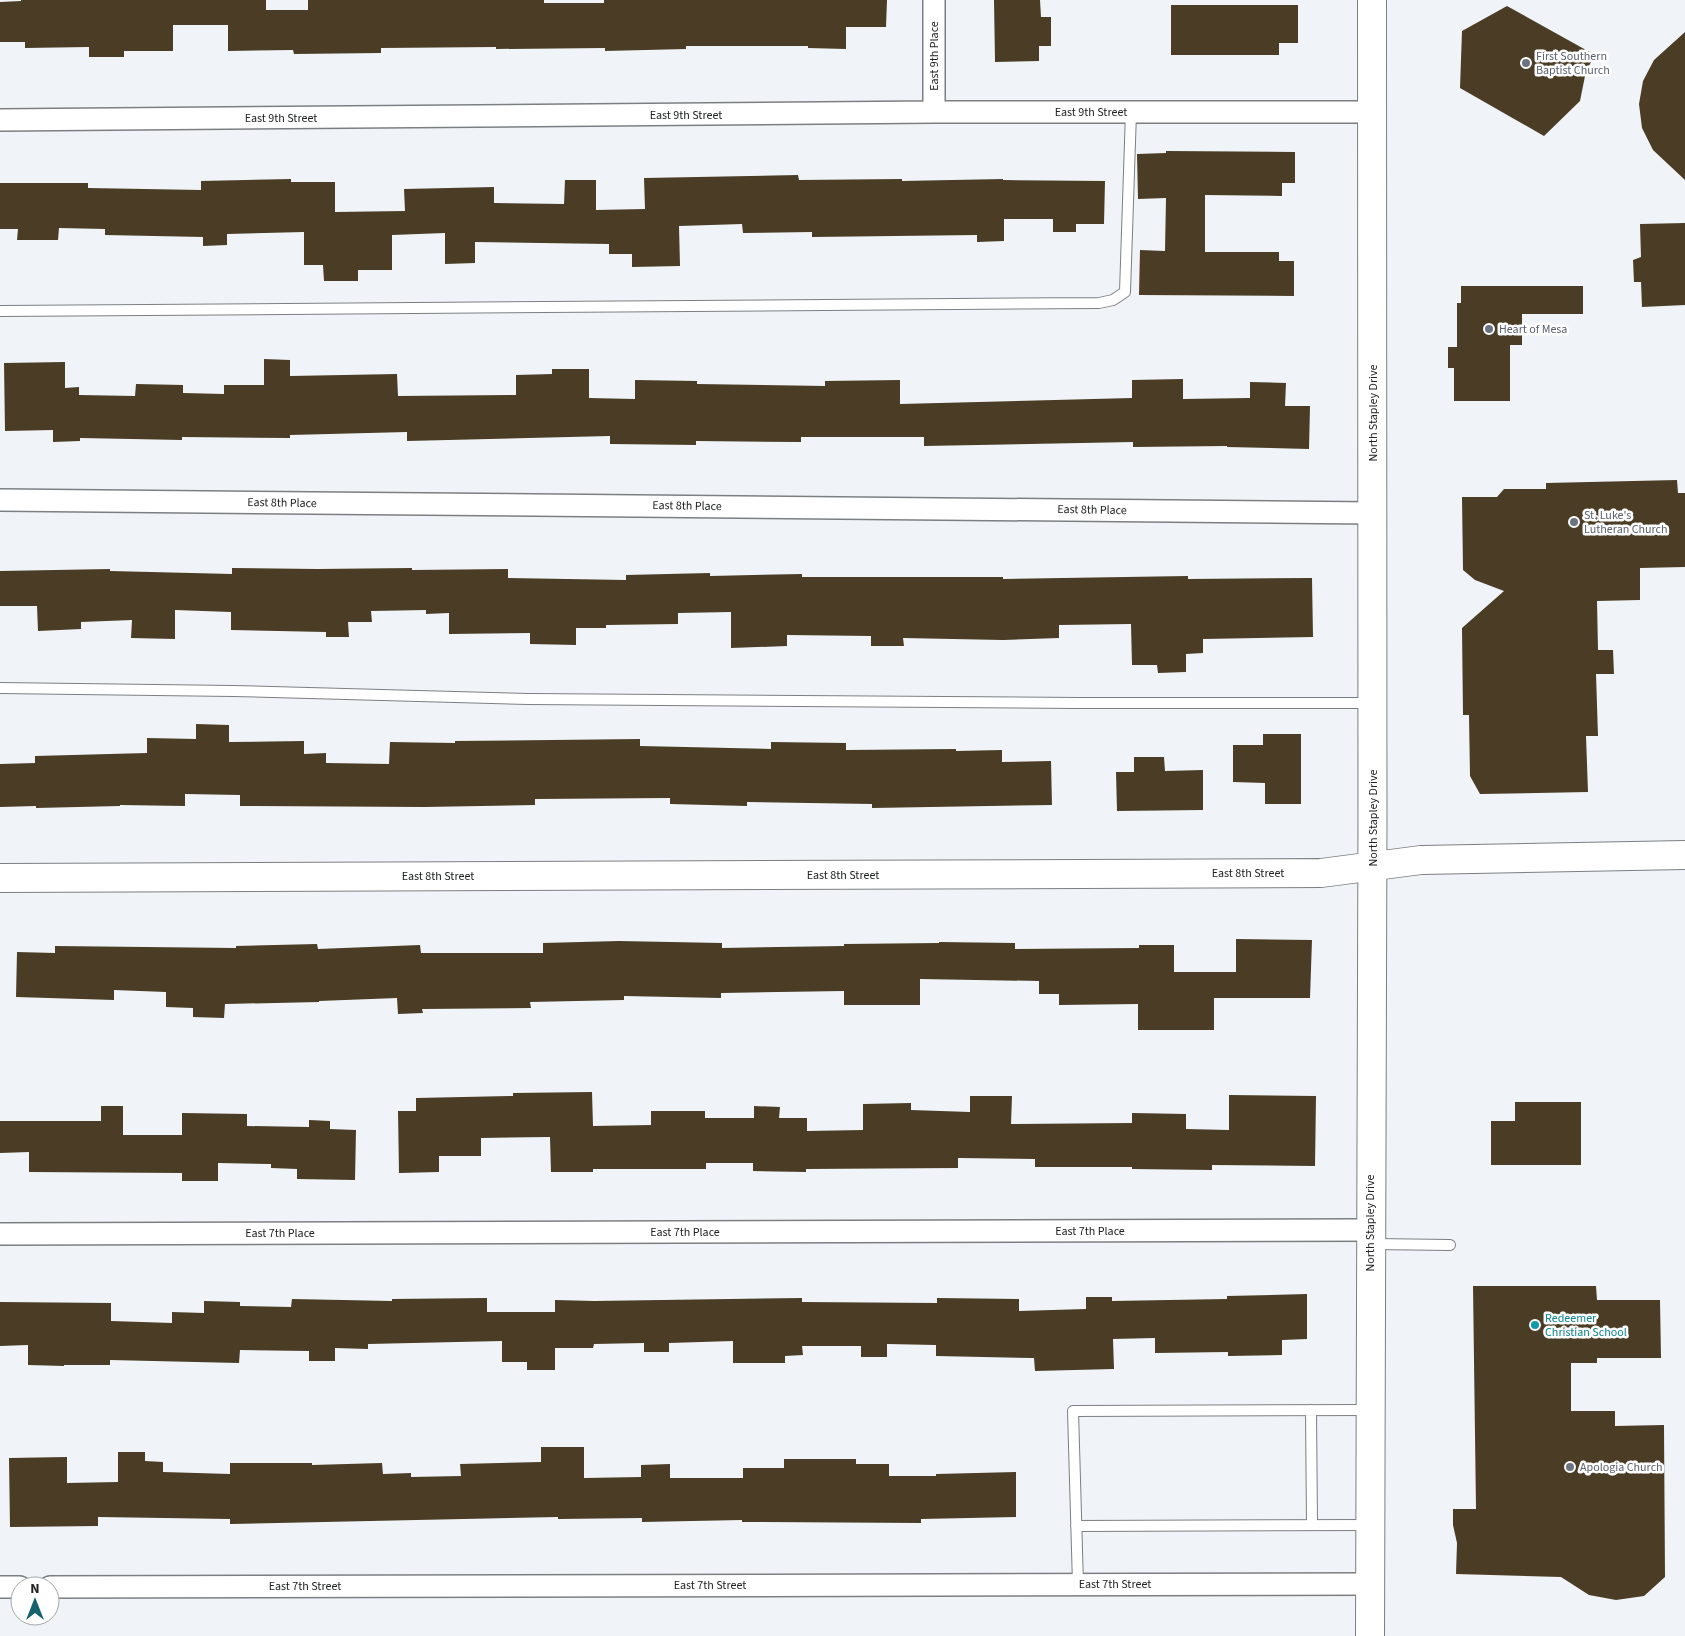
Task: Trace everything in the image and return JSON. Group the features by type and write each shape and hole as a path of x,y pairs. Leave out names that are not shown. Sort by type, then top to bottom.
{"street":[{"name":"East 9th Place","path":"934,0 934,112"},
{"name":"North Stapley Drive","path":"1370,1636 1370,1237 1374,703 1372,0"},
{"name":"East 9th Street","path":"0,120 934,112 1373,112"},
{"name":"East 8th Place","path":"0,500 1373,513"},
{"name":"East 8th Street","path":"0,878 1321,873 1422,860 1685,855"},
{"name":"East 7th Place","path":"0,1234 1370,1237"},
{"name":"East 7th Street","path":"60,1587 1370,1584"}],"lane":[{"path":"0,311 1099,303 1113,300 1124,292 1131,112"},
{"path":"0,688 291,692 529,699 1374,703"},
{"path":"1370,1237 1450,1244"},
{"path":"1311,1410 1312,1525"},
{"path":"1078,1584 1073,1411 1370,1410"},
{"path":"1076,1526 1370,1525"}],"building":[{"path":"21,0 266,0 266,10 308,10 308,0 544,0 544,3 604,3 604,0 887,0 886,27 846,27 846,49 808,48 808,46 686,46 686,49 605,51 605,48 381,48 381,53 294,54 293,50 228,51 228,25 173,25 173,51 124,51 124,57 89,57 89,47 25,48 25,42 0,42 0,2"},
{"path":"994,0 1040,0 1041,17 1051,17 1051,46 1039,46 1039,61 995,62"},
{"path":"1171,5 1298,5 1298,43 1279,43 1279,55 1171,55"},
{"name":"First Southern Baptist Church","path":"1507,6 1595,55 1586,71 1580,101 1544,136 1460,88 1462,31"},
{"path":"1685,32 1685,180 1653,150 1642,128 1639,104 1643,81 1654,60"},
{"path":"1166,151 1295,152 1295,183 1282,183 1282,196 1205,195 1205,252 1279,252 1279,261 1294,261 1294,296 1139,295 1140,250 1165,251 1166,198 1138,199 1137,154 1166,153"},
{"path":"798,175 799,180 902,179 902,181 1003,179 1105,181 1104,224 1076,224 1076,232 1053,232 1053,219 1004,219 1004,241 977,242 977,235 812,237 812,232 743,233 742,224 679,226 680,266 632,267 632,254 609,254 609,244 475,242 475,263 445,264 445,233 392,235 392,270 358,270 358,281 324,281 323,265 304,265 304,232 227,234 227,245 203,246 203,237 105,235 105,229 59,228 58,240 17,240 18,229 0,229 0,183 88,183 88,188 201,190 201,181 291,179 291,182 335,182 335,212 405,211 404,189 494,187 494,203 564,204 565,180 596,180 596,210 645,209 644,178"},
{"path":"1685,223 1685,305 1642,307 1641,282 1634,282 1633,260 1641,257 1640,224"},
{"name":"Heart of Mesa","path":"1461,286 1583,286 1583,314 1522,314 1522,345 1510,345 1510,401 1454,401 1454,368 1448,368 1448,347 1457,347 1457,303 1461,303"},
{"path":"264,359 290,360 290,376 397,374 398,396 516,395 516,375 552,374 552,369 589,369 589,398 635,399 635,380 697,381 697,384 825,386 825,381 900,380 900,404 1132,398 1132,380 1183,379 1183,399 1250,398 1250,382 1286,383 1285,406 1310,406 1309,449 1227,446 1133,447 1133,442 924,446 924,437 801,437 801,442 696,441 696,445 610,444 610,436 407,441 407,432 290,435 290,438 182,437 182,440 80,438 80,441 53,442 53,430 5,431 4,363 65,362 65,388 79,387 79,395 135,396 136,384 183,385 183,393 224,394 224,385 264,385"},
{"path":"1677,480 1678,493 1685,493 1685,567 1640,568 1640,600 1597,601 1598,650 1613,650 1614,674 1596,674 1598,736 1586,736 1588,792 1480,794 1470,776 1469,715 1463,715 1462,628 1504,591 1475,580 1463,570 1462,497 1497,497 1504,489 1546,489 1546,483"},
{"path":"232,568 508,569 508,578 626,580 626,575 710,573 710,576 802,574 802,577 1003,577 1003,579 1188,576 1188,579 1312,578 1313,637 1203,639 1203,653 1186,654 1186,672 1158,673 1157,665 1132,665 1131,624 1059,625 1059,638 1003,640 903,638 904,646 871,646 871,636 787,635 787,646 731,648 731,612 678,613 678,624 606,625 606,628 576,628 576,645 530,644 530,633 449,634 449,613 426,614 426,610 371,611 372,622 348,622 349,637 326,637 326,632 231,630 231,612 175,610 175,639 131,638 132,620 81,622 81,629 38,631 37,606 0,606 0,571 110,569 110,571 232,574"},
{"path":"196,724 229,725 229,742 304,741 304,754 326,753 326,763 389,764 390,742 455,743 455,741 640,739 640,746 771,749 771,742 846,743 846,750 1002,750 1002,762 1051,761 1052,805 872,808 872,804 747,802 747,806 670,804 670,798 535,799 535,805 424,807 240,806 240,795 185,794 185,806 0,807 0,764 35,763 35,756 147,753 147,738 196,739"},
{"path":"1263,734 1301,734 1301,804 1265,804 1265,783 1233,782 1233,745 1263,745"},
{"path":"1134,757 1164,757 1165,771 1203,770 1203,810 1117,811 1116,772 1134,772"},
{"path":"1236,939 1312,940 1310,998 1214,998 1214,1030 1138,1030 1138,1004 1059,1005 1059,994 1039,994 1039,981 920,979 920,1005 844,1005 844,991 721,993 721,998 624,996 624,1000 530,1002 531,1008 422,1009 423,1013 398,1014 397,998 225,1004 224,1018 193,1017 193,1008 166,1007 166,992 114,990 114,1000 16,997 17,952 55,953 55,946 236,948 236,946 317,944 318,949 420,945 421,953 543,953 543,943 619,941 722,943 722,948 939,942 1015,943 1015,949 1139,948 1139,945 1174,945 1174,972 1236,972"},
{"path":"592,1092 593,1126 651,1125 651,1111 705,1111 705,1118 754,1118 754,1106 780,1107 779,1118 807,1118 807,1131 863,1130 863,1104 911,1103 911,1110 970,1112 970,1096 1012,1096 1011,1124 1132,1123 1132,1113 1186,1114 1186,1129 1229,1130 1229,1095 1316,1096 1315,1166 1212,1165 1212,1170 1132,1169 1132,1167 1035,1167 1035,1159 958,1158 958,1168 806,1169 806,1172 753,1171 753,1163 706,1163 706,1169 593,1169 593,1172 551,1172 550,1137 481,1138 481,1156 439,1156 439,1172 399,1173 398,1111 416,1111 416,1098 513,1096 513,1093"},
{"path":"1515,1102 1581,1102 1581,1165 1491,1165 1491,1121 1515,1121"},
{"path":"101,1106 123,1106 123,1135 182,1135 182,1113 247,1114 247,1126 309,1127 309,1120 330,1121 330,1129 356,1130 355,1180 297,1179 297,1169 271,1168 271,1164 218,1163 218,1181 182,1181 182,1173 29,1172 29,1152 0,1153 0,1121 101,1121"},
{"name":"Apologia Church","path":"1473,1286 1596,1286 1597,1300 1660,1300 1661,1358 1597,1358 1597,1363 1571,1363 1571,1411 1615,1411 1615,1426 1664,1425 1665,1577 1644,1596 1616,1600 1589,1595 1561,1577 1456,1574 1457,1543 1453,1525 1453,1509 1476,1509"},
{"path":"1307,1294 1307,1339 1282,1340 1282,1355 1228,1356 1228,1352 1155,1353 1155,1338 1113,1339 1114,1369 1035,1371 1034,1358 936,1356 936,1345 887,1344 887,1357 861,1357 861,1346 802,1346 803,1355 785,1356 785,1363 733,1363 733,1341 669,1343 669,1352 644,1352 644,1343 594,1344 593,1348 555,1348 555,1370 527,1370 527,1362 502,1362 502,1341 368,1344 368,1349 335,1348 335,1361 309,1361 309,1351 240,1350 239,1363 110,1360 110,1365 64,1366 28,1365 28,1345 0,1346 0,1302 111,1303 111,1321 172,1323 172,1312 204,1313 204,1301 240,1302 240,1306 291,1307 292,1299 392,1301 392,1299 487,1298 487,1312 555,1312 555,1300 802,1298 802,1302 937,1303 937,1298 1019,1299 1019,1311 1086,1309 1086,1297 1112,1297 1112,1301 1227,1299 1227,1296"},
{"path":"541,1447 584,1447 584,1478 641,1477 641,1465 670,1464 670,1478 743,1478 743,1468 784,1468 784,1459 856,1459 856,1464 889,1464 889,1476 1016,1472 1016,1517 921,1519 921,1523 742,1522 742,1520 642,1522 642,1518 558,1519 558,1517 230,1524 230,1519 98,1517 98,1526 10,1527 9,1458 67,1457 67,1483 118,1482 118,1452 145,1452 145,1461 163,1462 163,1472 230,1474 230,1463 312,1463 312,1465 382,1463 383,1474 411,1473 411,1477 461,1476 460,1464 541,1462"}],"place":[{"name":"First Southern Baptist Church","path":"1526,63"},
{"name":"Heart of Mesa","path":"1489,329"},
{"name":"St. Luke's Lutheran Church","path":"1574,522"},
{"name":"Redeemer Christian School","path":"1535,1325"},
{"name":"Apologia Church","path":"1570,1467"}]}
